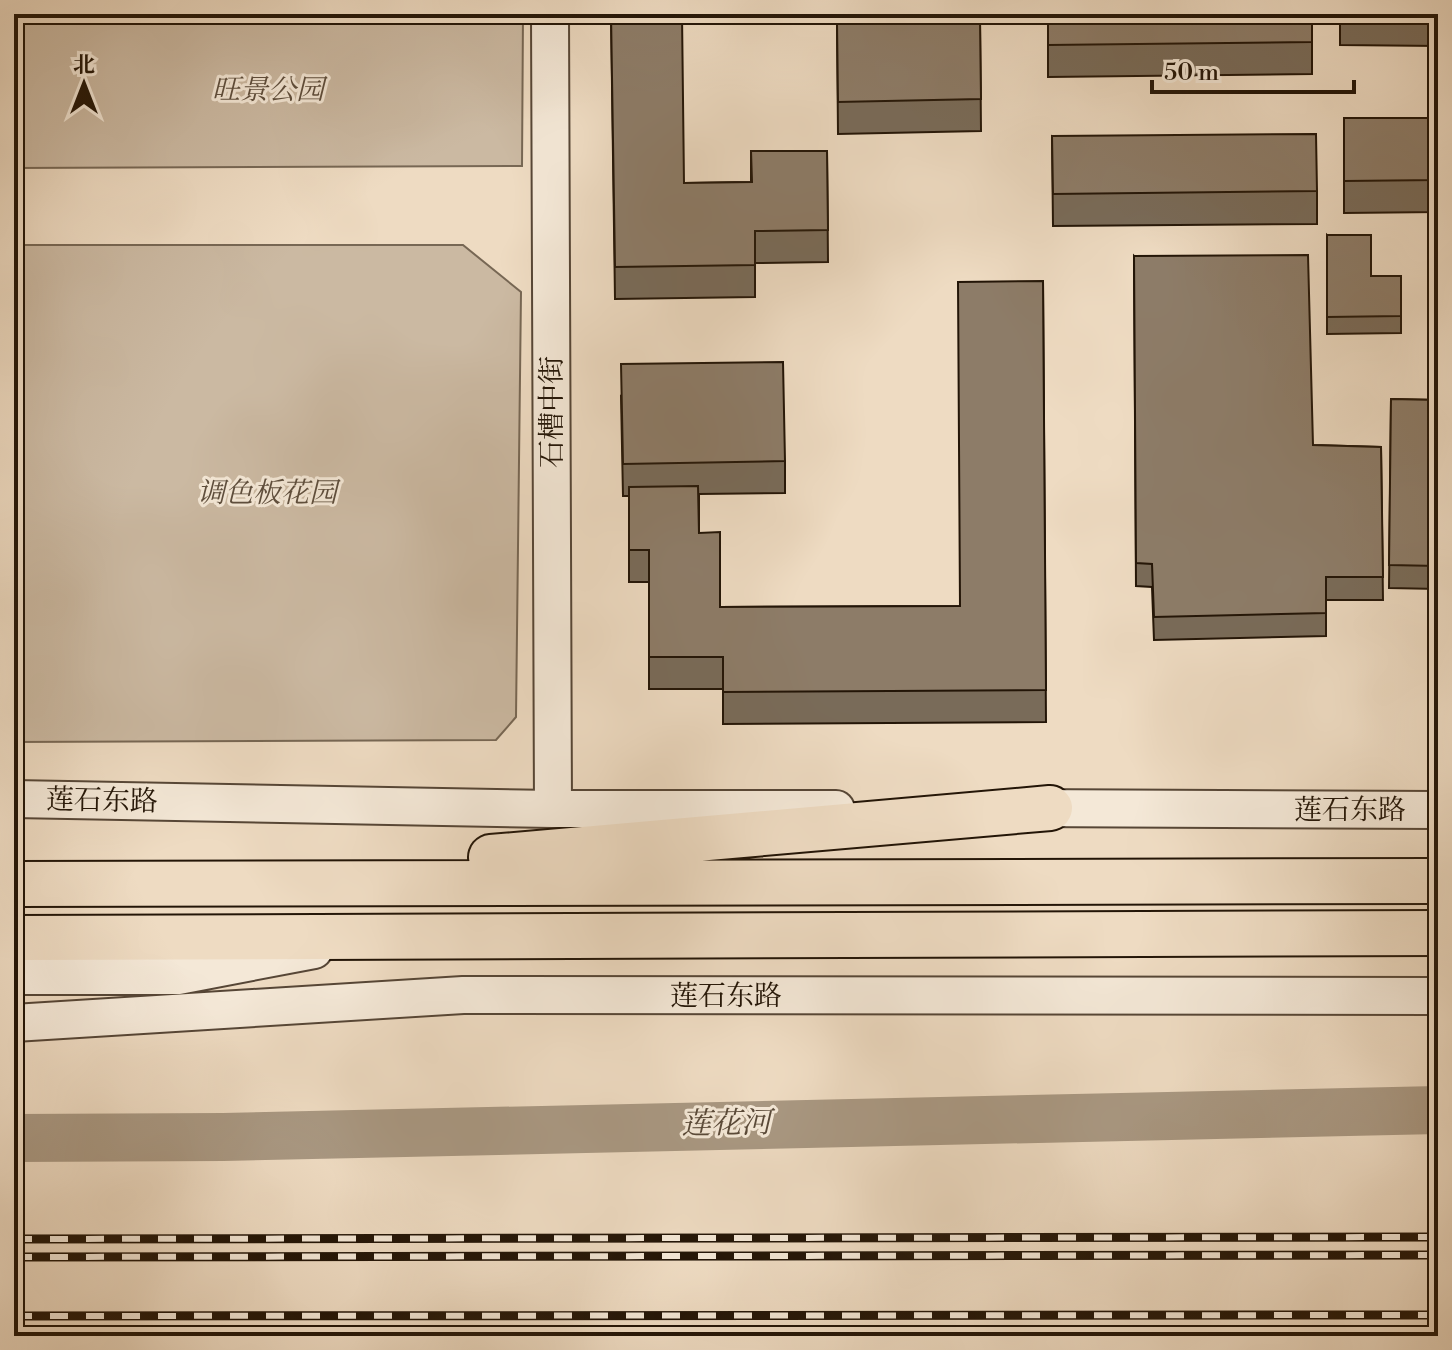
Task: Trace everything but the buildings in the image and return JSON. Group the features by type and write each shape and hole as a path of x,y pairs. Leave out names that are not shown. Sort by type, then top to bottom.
{"highway":[{"path":"193,883 1050,808"},
{"path":"14,884 1438,881"},
{"path":"14,938 1438,933"}],"street":[{"name":"石槽中街","path":"550,14 553,809"},
{"name":"莲石东路","path":"14,799 553,809 1438,810"},
{"path":"14,976 178,976 389,936"},
{"name":"莲石东路","path":"14,1023 463,995 1438,996"}],"green space":[{"name":"旺景公园","path":"14,14 523,14 522,166 14,168"},
{"name":"调色板花园","path":"14,245 463,245 521,292 516,717 496,740 14,742"}],"waterway":[{"name":"莲花河","path":"14,1138 223,1137 1438,1110"}],"railway":[{"path":"14,1239 1438,1237"},
{"path":"14,1257 1438,1255"},
{"path":"14,1316 1438,1315"},
{"path":"1381,1336 1438,1336"}]}
